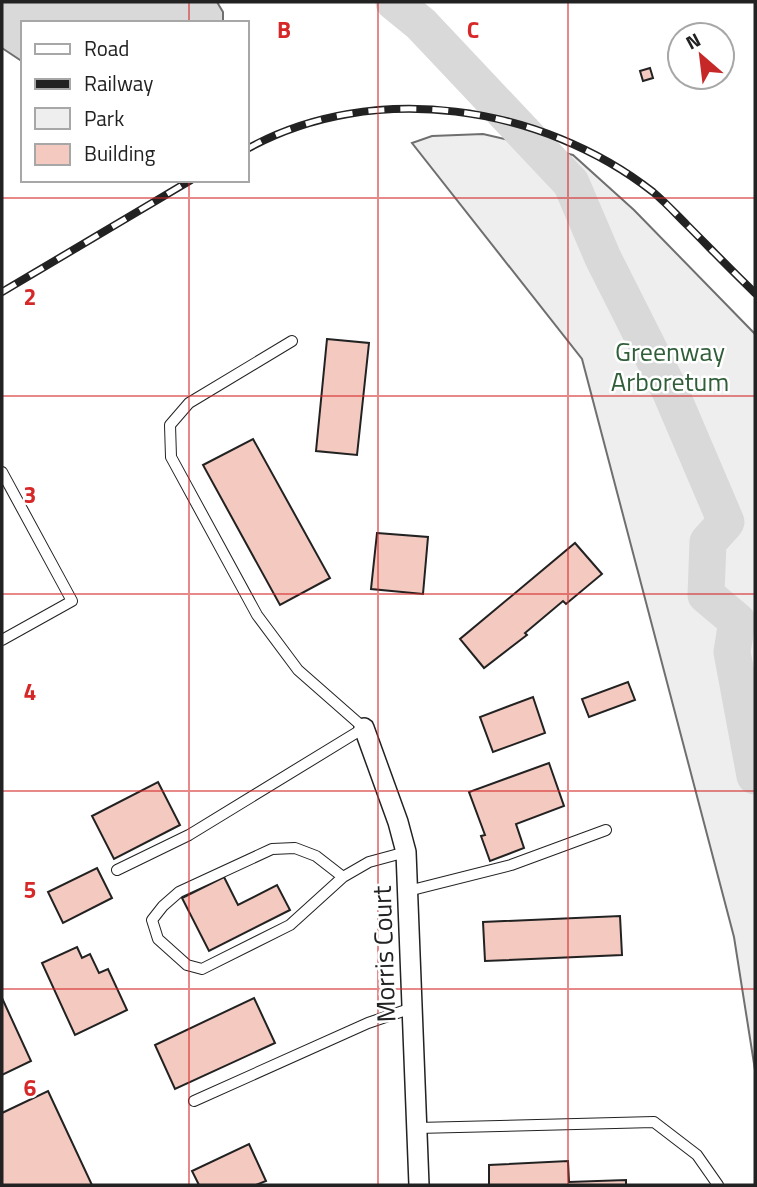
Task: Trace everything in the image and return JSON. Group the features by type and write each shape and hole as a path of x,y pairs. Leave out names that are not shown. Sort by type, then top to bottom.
{"street":[{"name":"Morris Court","path":"364,728 406,852 419,1185"}],"lane":[{"path":"117,870 189,835 364,728 298,670 257,615 171,457 170,425 188,403 292,341"},
{"path":"2,472 72,601 2,639"},
{"path":"408,891 511,865 606,830"},
{"path":"343,877 316,856 295,848 272,849 178,892 152,920 158,940 187,965 202,969 290,925 343,877 369,862 406,852"},
{"path":"194,1101 368,1023 412,1008"},
{"path":"416,1128 654,1122 697,1155 718,1185"}],"green space":[{"name":"Greenway Arboretum","path":"483,134 573,155 634,210 755,334 755,1070 734,937 582,359 412,143 432,136"}],"shaded area":[{"path":"2,2 217,2 223,12 223,21 21,21 21,61 2,48"}],"building":[{"path":"650,68 653,78 643,81 640,71"},
{"path":"327,339 369,343 357,455 316,451"},
{"path":"253,439 330,578 280,605 203,465"},
{"path":"377,533 428,537 423,594 371,589"},
{"path":"575,543 602,574 566,604 563,601 525,633 527,635 484,668 460,639"},
{"path":"628,682 635,700 589,717 582,699"},
{"path":"533,697 545,733 493,752 480,717"},
{"path":"549,763 564,806 516,824 524,848 490,861 481,836 485,835 469,792"},
{"path":"158,782 180,825 114,859 92,816"},
{"path":"97,868 112,898 63,923 48,892"},
{"path":"224,877 238,905 277,885 290,910 209,951 182,898"},
{"path":"620,916 622,955 485,961 483,922"},
{"path":"77,947 82,958 90,954 99,973 108,969 127,1010 75,1035 42,963"},
{"path":"2,998 31,1061 2,1075"},
{"path":"254,998 275,1043 175,1089 155,1045"},
{"path":"48,1091 92,1185 2,1185 2,1113"},
{"path":"249,1144 266,1181 256,1185 199,1185 192,1171"},
{"path":"568,1161 569,1182 626,1180 626,1185 489,1185 489,1165"}],"waterway":[{"path":"394,2 421,24 571,183 603,258 671,393 726,522 708,542 706,595 737,621 732,652 755,776"}],"railway":[{"path":"248,149 296,127 348,114 402,109 456,112 509,122 560,139 609,162 653,192 755,293"},
{"path":"2,292 188,182"}]}
